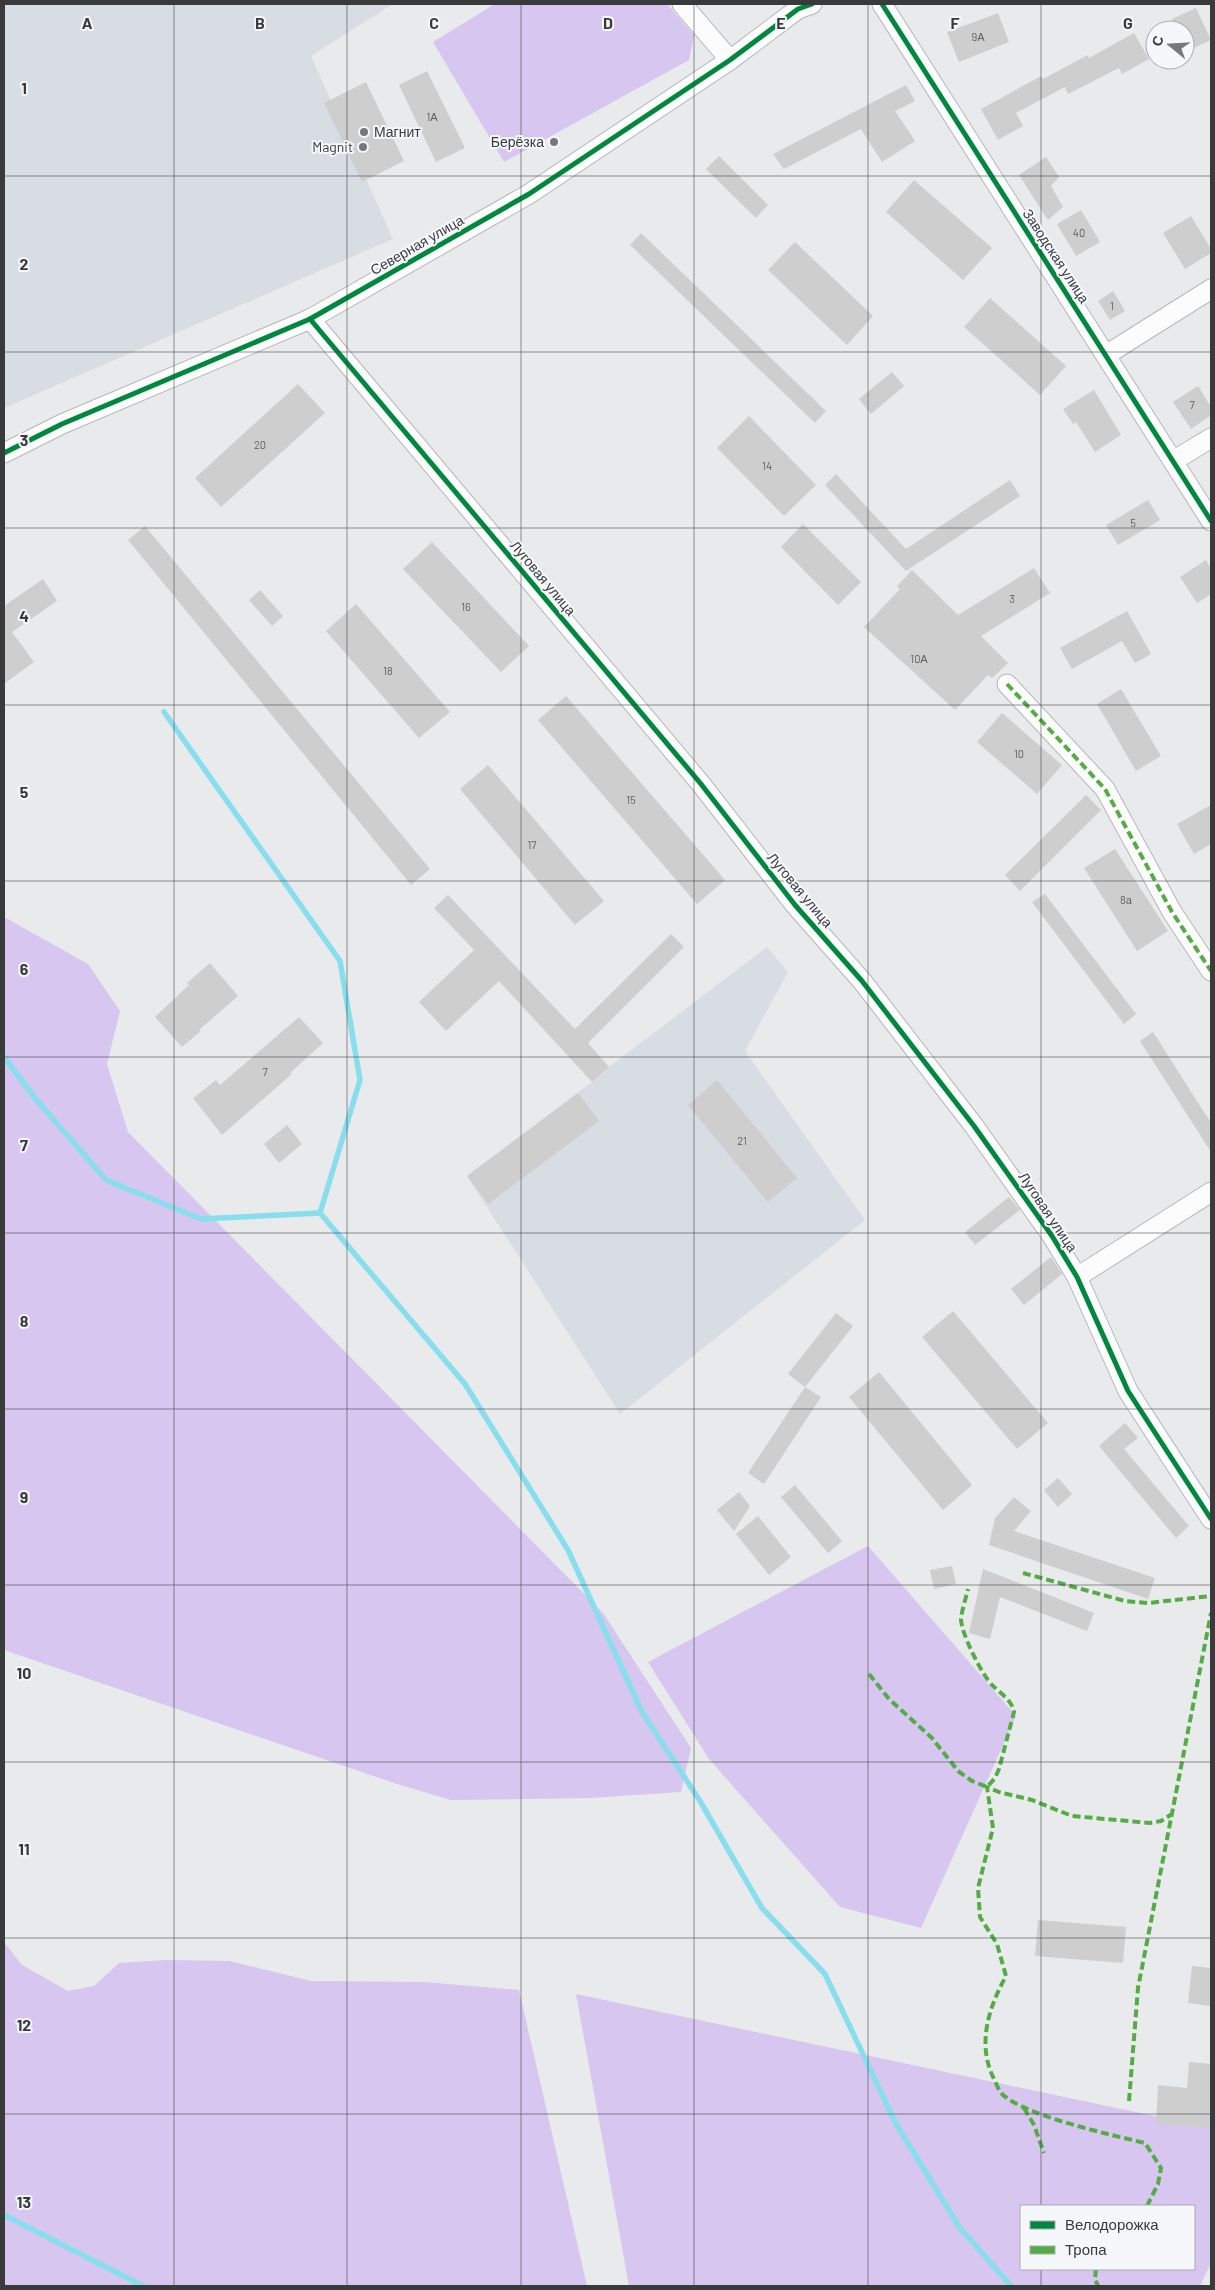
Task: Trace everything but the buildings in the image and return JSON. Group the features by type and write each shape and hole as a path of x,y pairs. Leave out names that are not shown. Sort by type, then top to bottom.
{"street":[{"path":"682,4 730,60"},
{"name":"Северная улица","path":"4,453 62,424 310,319 529,194 730,60 798,9 812,4"},
{"name":"Заводская улица","path":"882,4 1211,521"},
{"path":"1106,355 1211,289"},
{"name":"Луговая улица","path":"310,319 701,784 795,905 862,981 974,1126 1052,1236 1077,1277 1128,1391 1211,1519"},
{"path":"1173,461 1211,438"},
{"path":"1007,684 1105,789 1172,912 1211,971"},
{"path":"1077,1277 1211,1192"}],"shaded area":[{"path":"4,4 393,4 311,56 393,239 4,408"},
{"path":"495,4 667,4 694,35 689,60 504,162 433,42"},
{"path":"4,917 88,964 120,1011 107,1064 128,1132 603,1613 691,1748 681,1792 590,1798 451,1800 397,1784 4,1650"},
{"path":"767,947 788,972 745,1051 865,1220 620,1414 467,1176"},
{"path":"868,1546 1016,1716 921,1928 840,1907 709,1759 648,1662"},
{"path":"4,1942 22,1965 68,1991 94,1986 119,1963 166,1960 229,1961 311,1981 423,1982 519,1990 587,2286 4,2286"},
{"path":"576,1994 1211,2128 1211,2263 1200,2286 629,2286"}],"waterway":[{"path":"164,712 340,961 360,1080 320,1213"},
{"path":"4,1057 35,1098 106,1180 201,1219 320,1213"},
{"path":"320,1213 465,1384 568,1550 642,1712 700,1801 762,1908 825,1974 896,2124 960,2228 1011,2286"},
{"path":"4,2215 143,2286"}],"marked path":[{"path":"1007,684 1105,789 1172,912 1211,971"},
{"path":"1023,1573 1125,1601 1148,1603 1211,1596"},
{"path":"869,1674 889,1699 932,1738 958,1771 972,1781 987,1787 995,1778 999,1769 1014,1712 1008,1700 988,1680 964,1634 961,1619 968,1589"},
{"path":"1129,2101 1138,1988 1211,1613"},
{"path":"1148,2205 1158,2184 1161,2168 1145,2143 1091,2130 1029,2110 1013,2102 999,2090 988,2064 986,2038 990,2013 1006,1976 997,1944 980,1917 978,1888 993,1828 987,1787 1032,1800 1072,1816 1150,1823 1161,1821 1172,1814"},
{"path":"1024,2108 1034,2125 1044,2153"},
{"path":"1096,2270 1095,2279 1098,2286"}],"cycle path":[{"path":"4,453 62,424 310,319 529,194 730,60 798,9 812,4"},
{"path":"882,4 1211,521"},
{"path":"310,319 701,784 795,905 862,981 974,1126 1052,1236 1077,1277 1128,1391 1211,1519"}],"place":[{"name":"Магнит","path":"364,132"},
{"name":"Берёзка","path":"554,142"},
{"name":"Magnit","path":"363,147"}]}
